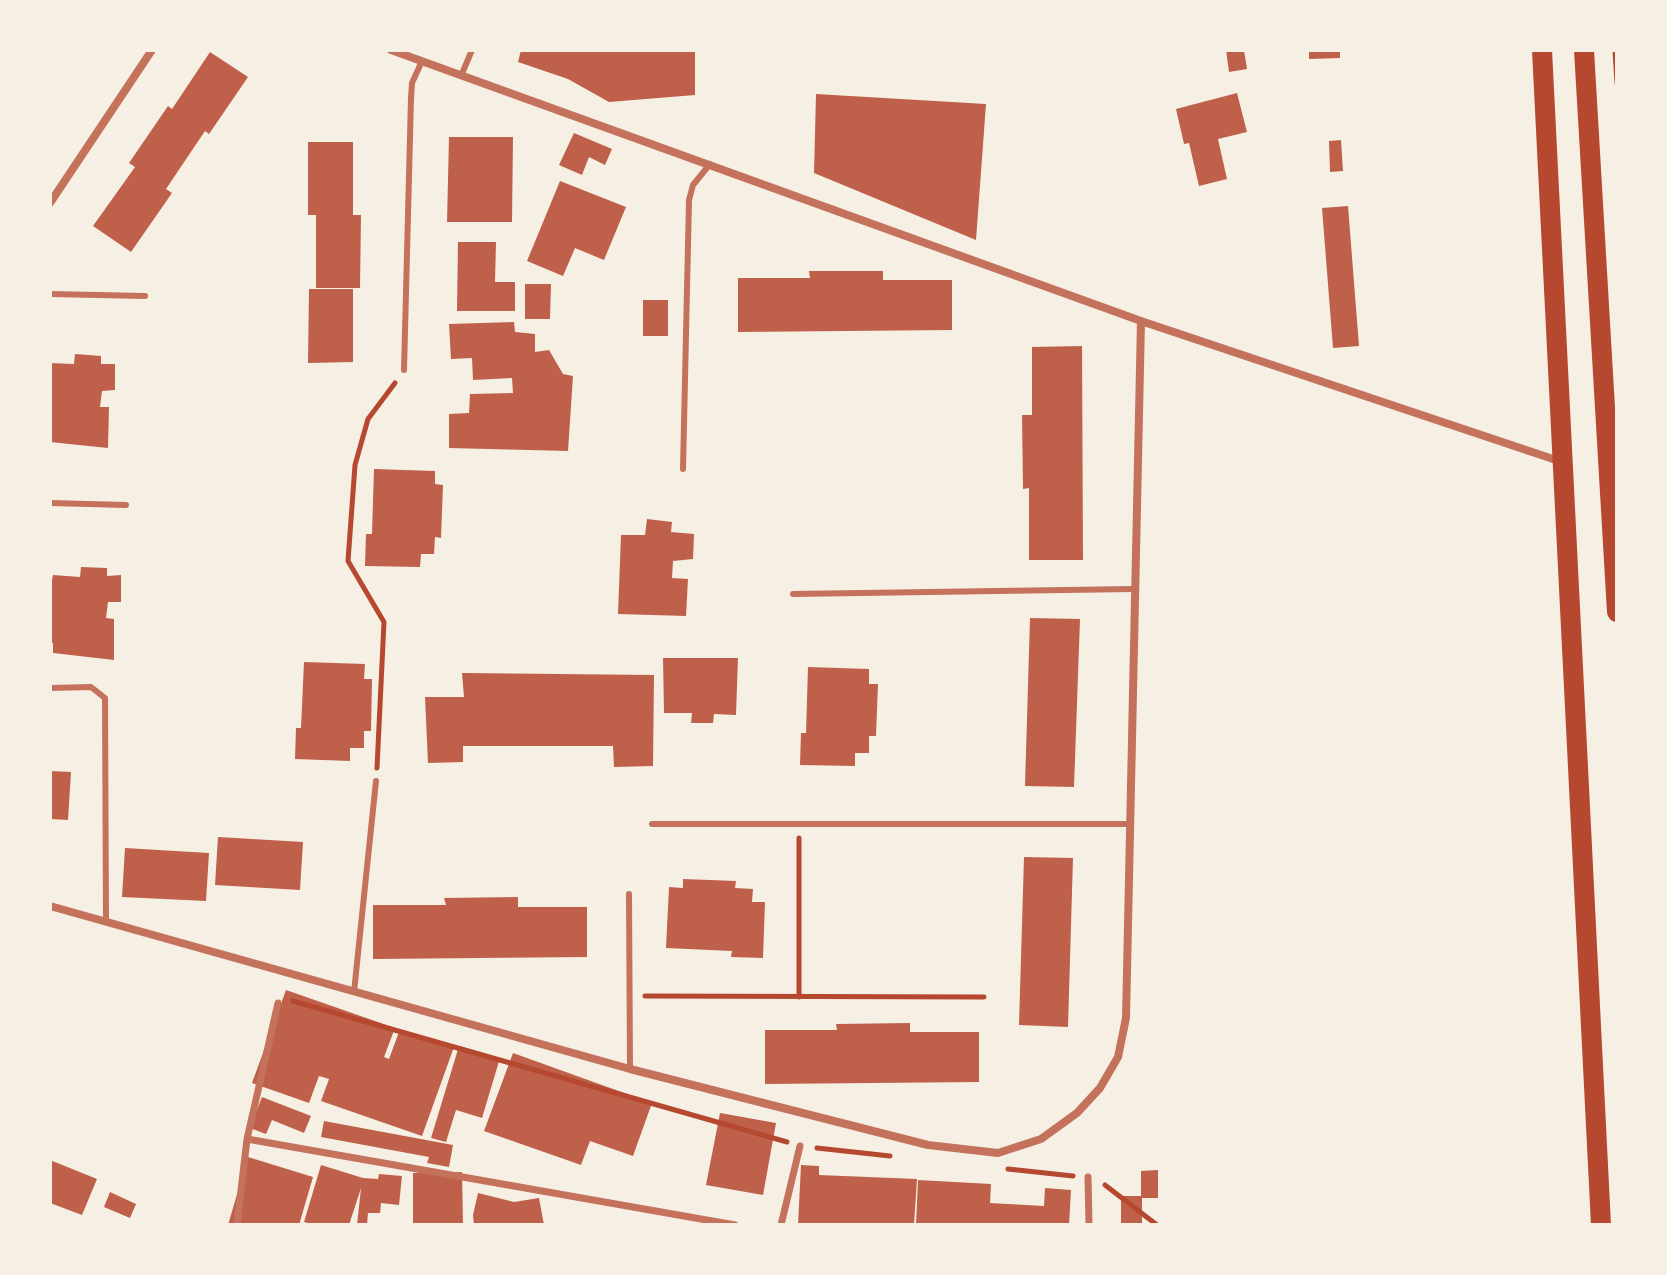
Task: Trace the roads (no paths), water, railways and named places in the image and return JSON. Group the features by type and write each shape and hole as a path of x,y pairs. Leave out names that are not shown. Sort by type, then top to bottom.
{"main road":[{"path":"1542,50 1601,1225"},
{"path":"1584,50 1617,612"}],"street":[{"path":"50,203 152,50"},
{"path":"391,50 1141,321 1563,462"},
{"path":"50,906 630,1069 928,1145 998,1153 1041,1139 1077,1113 1100,1088 1118,1057 1126,1018 1141,321"},
{"path":"237,1225 247,1139 278,1003"},
{"path":"247,1139 735,1225"},
{"path":"781,1225 800,1146"},
{"path":"1088,1177 1089,1225"}],"lane":[{"path":"461,76 472,50"},
{"path":"404,370 411,98 412,83 422,61"},
{"path":"683,469 689,200 693,185 710,164"},
{"path":"50,294 145,296"},
{"path":"50,503 126,505"},
{"path":"793,594 1133,589"},
{"path":"50,688 91,687 105,698 106,922"},
{"path":"354,992 376,781"},
{"path":"652,824 1129,824"},
{"path":"629,894 630,1069"}]}
